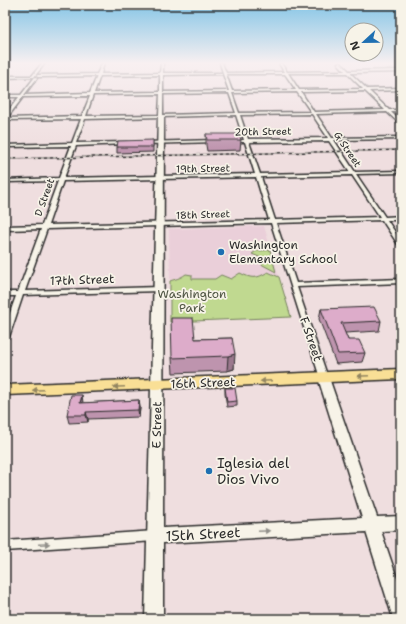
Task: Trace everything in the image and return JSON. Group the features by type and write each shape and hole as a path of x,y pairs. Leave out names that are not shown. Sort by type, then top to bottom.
{"main road":[{"name":"16th Street","path":"5,390 158,385 323,372 401,374"}],"street":[{"path":"5,118 23,92"},
{"path":"5,95 222,92"},
{"name":"F Street","path":"230,92 323,372 401,615"},
{"name":"G Street","path":"300,92 401,245"},
{"path":"369,92 401,124"},
{"name":"E Street","path":"154,619 162,93"},
{"name":"D Street","path":"5,337 92,94"},
{"path":"5,118 386,110 401,111"},
{"name":"20th Street","path":"225,141 401,138"},
{"name":"20th Street","path":"139,143 161,141 218,141"},
{"path":"5,146 74,143 132,143"},
{"name":"19th Street","path":"5,181 258,176 352,171 401,172"},
{"name":"18th Street","path":"5,228 401,218"},
{"path":"293,285 401,281"},
{"name":"17th Street","path":"5,294 159,289"},
{"name":"15th Street","path":"5,546 155,536 401,523"}],"shaded area":[{"name":"Washington Elementary School","path":"264,226 279,277 170,281 169,229"}],"green space":[{"path":"270,250 276,272 261,264 266,260 252,254 256,251"},
{"name":"Washington Park","path":"268,272 279,277 291,317 170,322 170,281 186,274 192,275 192,279 215,279 221,275 231,279 240,273 254,277"}],"building":[{"path":"206,134 239,134 241,140 207,140"},
{"path":"153,140 153,147 117,147 118,141"},
{"path":"374,307 381,321 341,323 348,340 359,340 365,353 338,354 321,309"},
{"path":"171,318 193,318 195,339 232,338 235,354 228,356 172,358"},
{"path":"225,388 235,388 237,401 227,402"},
{"path":"71,395 82,395 80,403 139,400 138,410 86,412 86,415 67,415"}],"railway":[{"path":"5,159 401,150"}],"place":[{"name":"Washington Elementary School","path":"221,252"},
{"name":"Iglesia del Dios Vivo","path":"209,471"}]}
